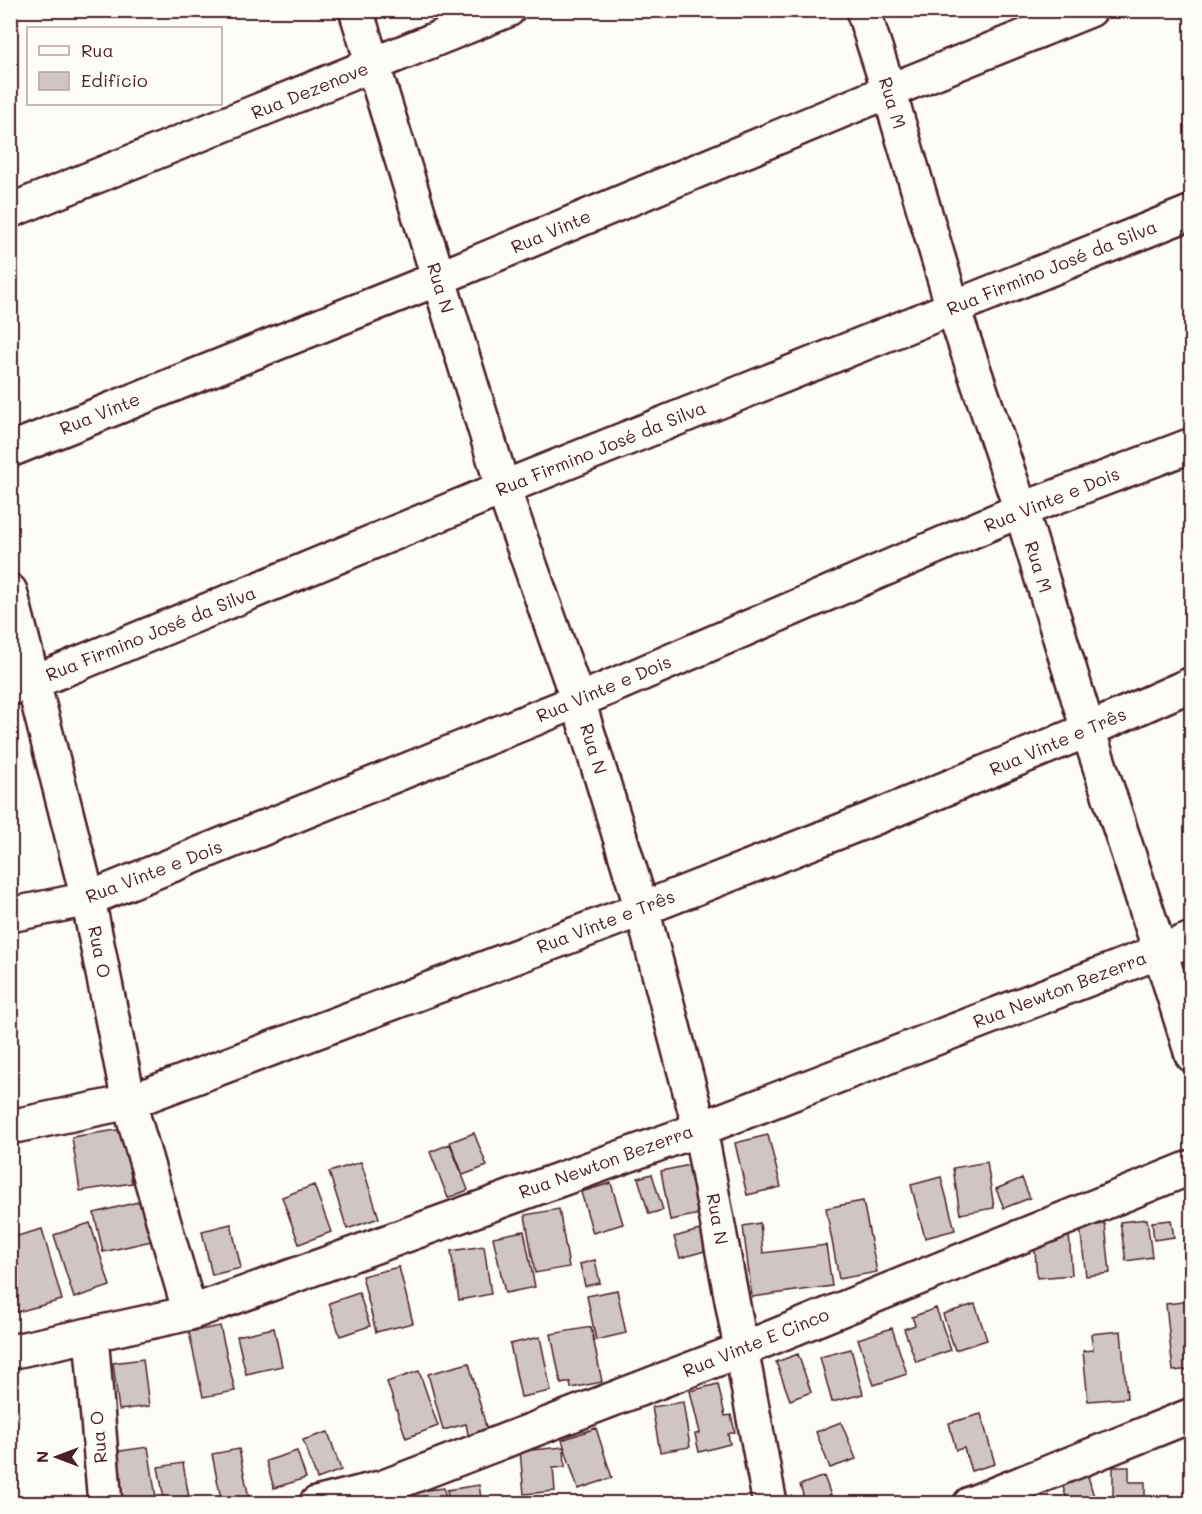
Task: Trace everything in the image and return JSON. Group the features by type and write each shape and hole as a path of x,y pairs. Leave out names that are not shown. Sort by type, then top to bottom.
{"street":[{"name":"Rua N","path":"356,10 503,488 578,701 642,909 700,1129 770,1503"},
{"name":"Rua Dezenove","path":"10,211 508,10"},
{"name":"Rua M","path":"863,10 953,308 1021,510 1191,1055"},
{"name":"Rua Vinte","path":"10,450 437,279 1090,10"},
{"name":"Rua Firmino José da Silva","path":"22,685 503,488 1191,212"},
{"name":"Rua Vinte e Dois","path":"10,915 88,899 578,701 1021,510 1191,445"},
{"name":"Rua O","path":"10,591 22,685 88,899 129,1102 190,1313"},
{"name":"Rua Vinte e Três","path":"10,1127 129,1102 642,909 879,816 1088,730 1191,684"},
{"name":"Rua Newton Bezerra","path":"10,1352 190,1313 700,1129 1191,939"},
{"name":"Rua Vinte E Cinco","path":"316,1503 384,1487 741,1350 1191,1167"},
{"name":"Rua O","path":"91,1335 105,1503"},
{"path":"970,1503 1005,1497 1191,1415"}],"building":[{"path":"123,1129 132,1183 80,1191 72,1137"},
{"path":"474,1133 487,1166 463,1175 450,1142"},
{"path":"768,1135 781,1187 747,1195 735,1143"},
{"path":"450,1144 468,1190 448,1198 430,1152"},
{"path":"361,1162 379,1218 347,1229 329,1172"},
{"path":"987,1162 994,1208 960,1214 953,1168"},
{"path":"690,1165 700,1214 670,1220 661,1171"},
{"path":"652,1174 663,1210 649,1214 638,1178"},
{"path":"941,1177 955,1230 925,1238 911,1185"},
{"path":"1022,1178 1030,1198 1004,1208 996,1189"},
{"path":"611,1183 623,1224 593,1233 581,1192"},
{"path":"314,1185 331,1232 299,1244 282,1197"},
{"path":"146,1200 156,1240 103,1252 94,1213"},
{"path":"863,1201 877,1272 839,1279 826,1208"},
{"path":"559,1209 569,1267 535,1273 525,1215"},
{"path":"1147,1219 1152,1257 1126,1261 1120,1222"},
{"path":"1171,1220 1174,1237 1154,1240 1152,1222"},
{"path":"90,1223 110,1286 74,1298 54,1235"},
{"path":"760,1223 763,1253 826,1245 832,1286 752,1297 743,1226"},
{"path":"231,1224 241,1268 212,1275 202,1231"},
{"path":"1105,1224 1110,1273 1086,1276 1080,1227"},
{"path":"707,1228 712,1249 680,1258 674,1237"},
{"path":"42,1229 62,1300 17,1312 10,1290 10,1238"},
{"path":"524,1231 535,1287 505,1293 493,1237"},
{"path":"1069,1234 1072,1275 1037,1278 1034,1237"},
{"path":"484,1246 491,1294 459,1300 451,1251"},
{"path":"595,1260 600,1283 585,1286 580,1264"},
{"path":"399,1267 413,1323 376,1332 362,1276"},
{"path":"617,1290 626,1333 596,1340 587,1296"},
{"path":"359,1293 370,1326 340,1336 329,1303"},
{"path":"1192,1301 1192,1369 1173,1371 1166,1304"},
{"path":"975,1304 987,1340 955,1350 943,1314"},
{"path":"936,1308 951,1350 916,1362 904,1329 915,1325 912,1317"},
{"path":"220,1326 235,1391 203,1397 189,1332"},
{"path":"591,1327 602,1382 571,1388 570,1382 561,1384 551,1334"},
{"path":"274,1328 282,1366 246,1374 237,1336"},
{"path":"892,1328 907,1374 874,1385 858,1339"},
{"path":"1121,1331 1127,1398 1088,1401 1083,1351 1093,1350 1091,1334"},
{"path":"540,1337 551,1391 521,1397 510,1344"},
{"path":"851,1349 863,1394 832,1402 820,1357"},
{"path":"798,1354 811,1392 790,1400 776,1362"},
{"path":"143,1359 149,1406 119,1410 113,1363"},
{"path":"469,1363 488,1434 469,1439 466,1424 443,1430 428,1374"},
{"path":"419,1371 438,1426 406,1438 387,1382"},
{"path":"718,1384 725,1416 731,1415 735,1432 728,1434 730,1444 699,1452 695,1434 700,1433 690,1391"},
{"path":"683,1402 690,1447 660,1452 652,1407"},
{"path":"981,1414 995,1464 971,1471 964,1448 956,1450 949,1423"},
{"path":"841,1422 856,1459 830,1468 816,1432"},
{"path":"596,1428 612,1478 578,1489 562,1440"},
{"path":"328,1432 341,1470 317,1479 303,1440"},
{"path":"148,1447 157,1504 121,1504 114,1452"},
{"path":"564,1447 565,1467 553,1468 555,1491 524,1494 520,1451"},
{"path":"239,1449 250,1503 222,1504 212,1454"},
{"path":"297,1451 306,1478 274,1488 266,1461"},
{"path":"183,1463 190,1504 165,1504 158,1467"},
{"path":"1113,1467 1129,1467 1129,1482 1145,1482 1145,1504 1113,1504"},
{"path":"824,1476 834,1504 806,1504 800,1485"},
{"path":"1088,1476 1096,1504 1068,1504 1062,1483"},
{"path":"479,1485 482,1504 449,1504 447,1490"},
{"path":"444,1488 446,1504 412,1504 411,1492"}]}
